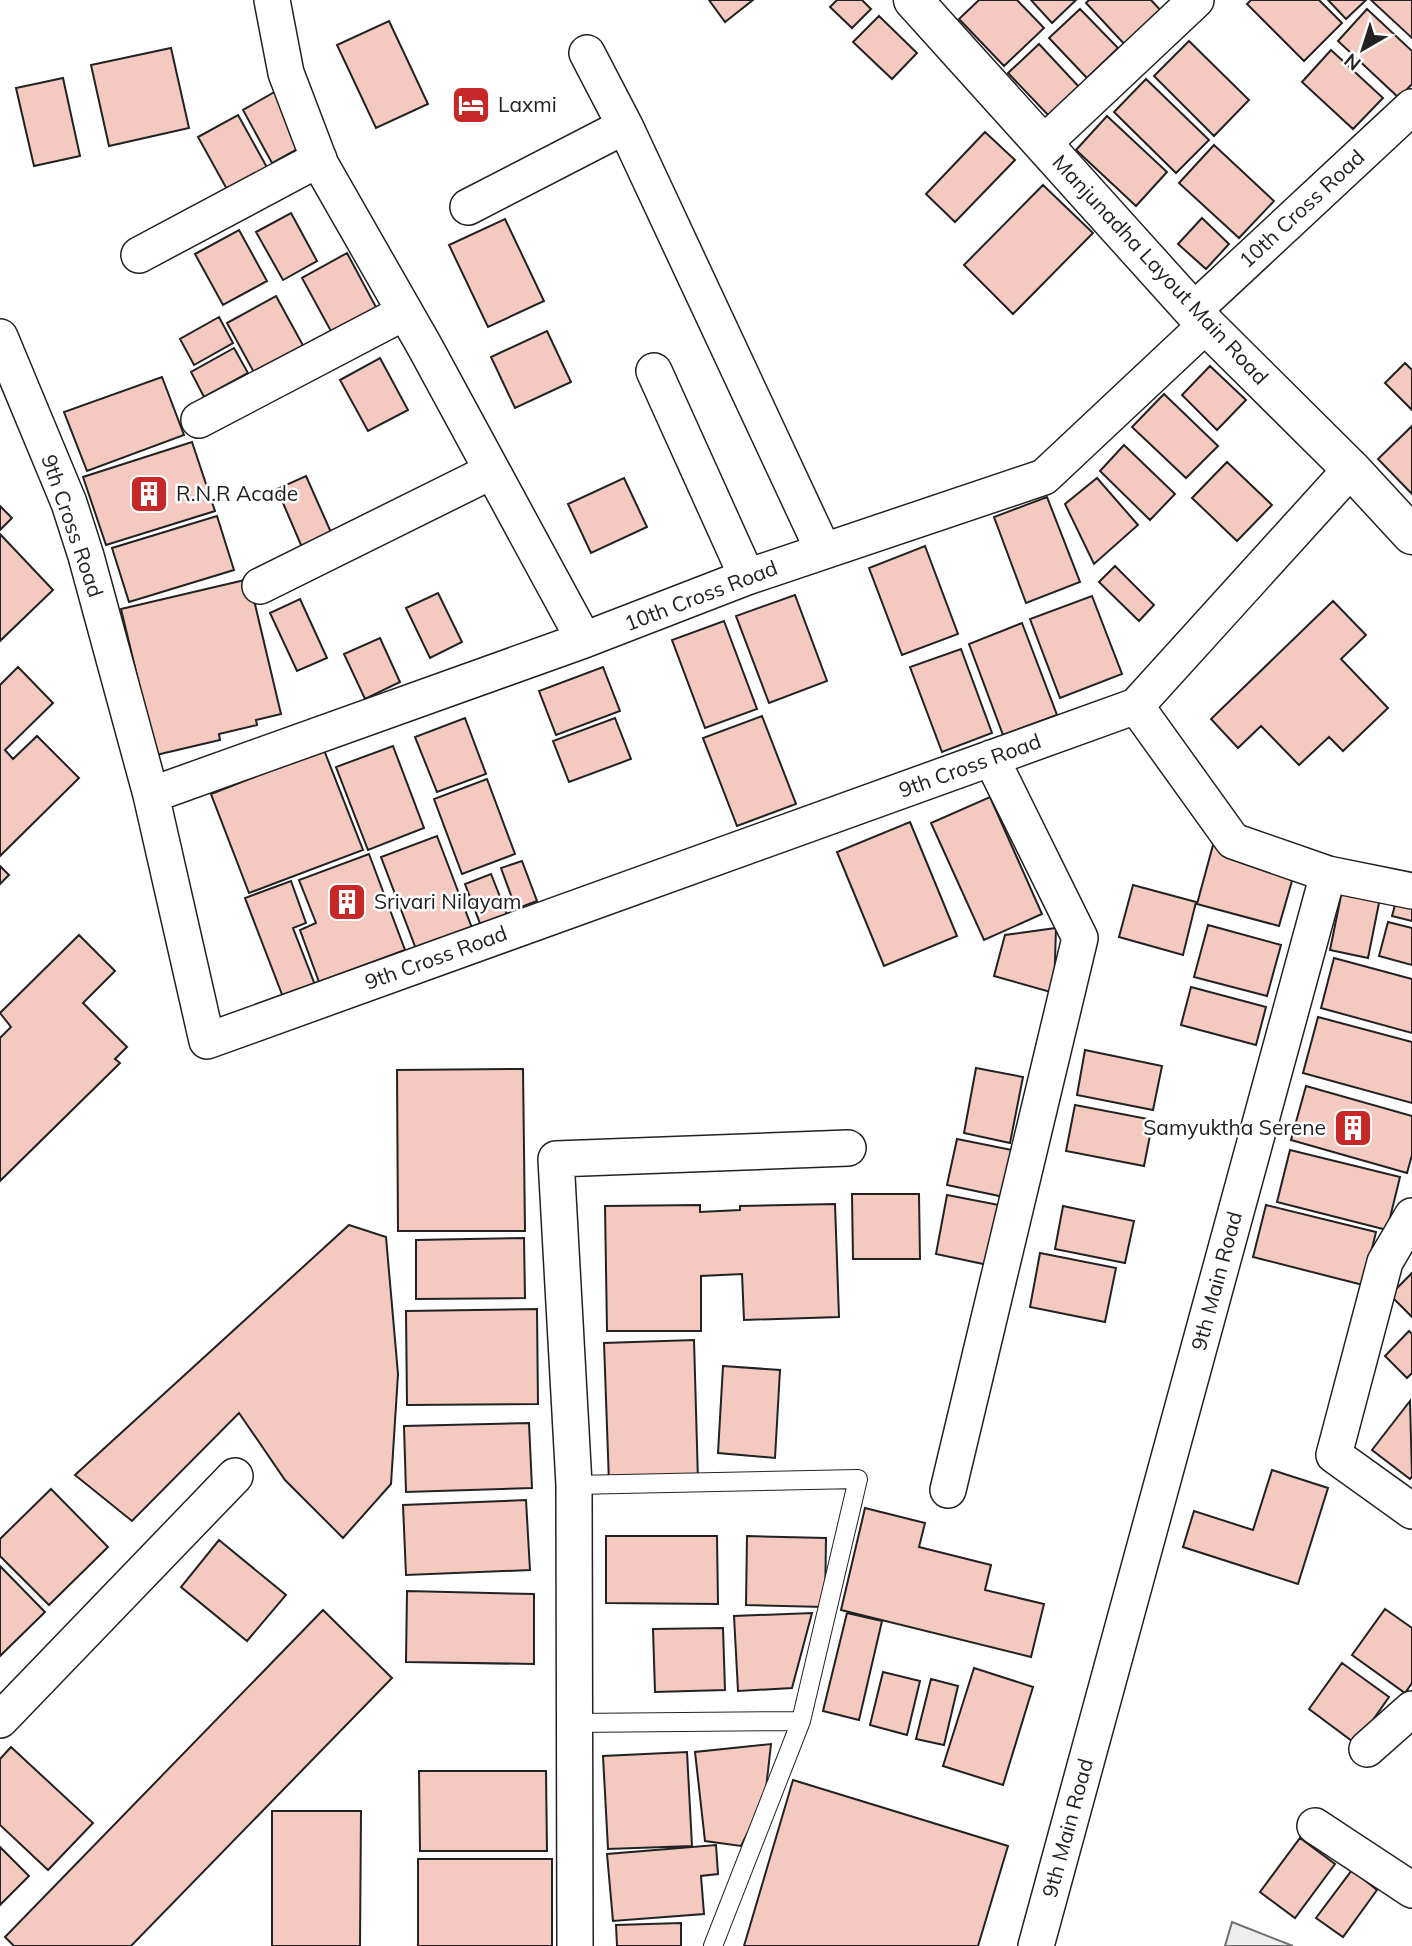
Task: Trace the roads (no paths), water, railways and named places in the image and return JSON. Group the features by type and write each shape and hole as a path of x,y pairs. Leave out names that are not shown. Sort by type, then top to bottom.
{"street":[{"path":"272,0 286,73 319,159 584,640"},
{"name":"Manjunadha Layout Main Road","path":"913,0 1199,318 1351,469 1412,535"},
{"path":"1043,144 1182,4"},
{"path":"587,53 625,126 824,550"},
{"name":"10th Cross Road","path":"151,795 584,640 747,577 1044,477 1199,318 1412,107"},
{"path":"468,207 625,126"},
{"path":"139,255 319,159"},
{"path":"199,421 405,312"},
{"name":"9th Cross Road","path":"0,337 73,516 151,795 207,1041 1136,706 1351,469"},
{"path":"654,371 747,577"},
{"path":"260,586 492,471"},
{"path":"1136,706 1233,841 1328,874 1412,891"},
{"path":"948,1490 1080,938 991,758"},
{"name":"9th Main Road","path":"1036,1946 1328,874"},
{"path":"575,1946 573,1485 556,1159 848,1147"},
{"path":"1412,1216 1385,1262 1334,1455 1412,1511"},
{"path":"0,1720 235,1476"},
{"path":"1367,1749 1412,1709"},
{"path":"1315,1826 1412,1890"}],"lane":[{"path":"573,1485 858,1479 801,1721 713,1946"},
{"path":"573,1723 801,1721"}],"place":[{"name":"Laxmi","path":"471,105"},
{"name":"R.N.R Acade","path":"149,494"},
{"name":"Srivari Nilayam","path":"347,902"},
{"name":"Samyuktha Serene","path":"1353,1128"}]}
